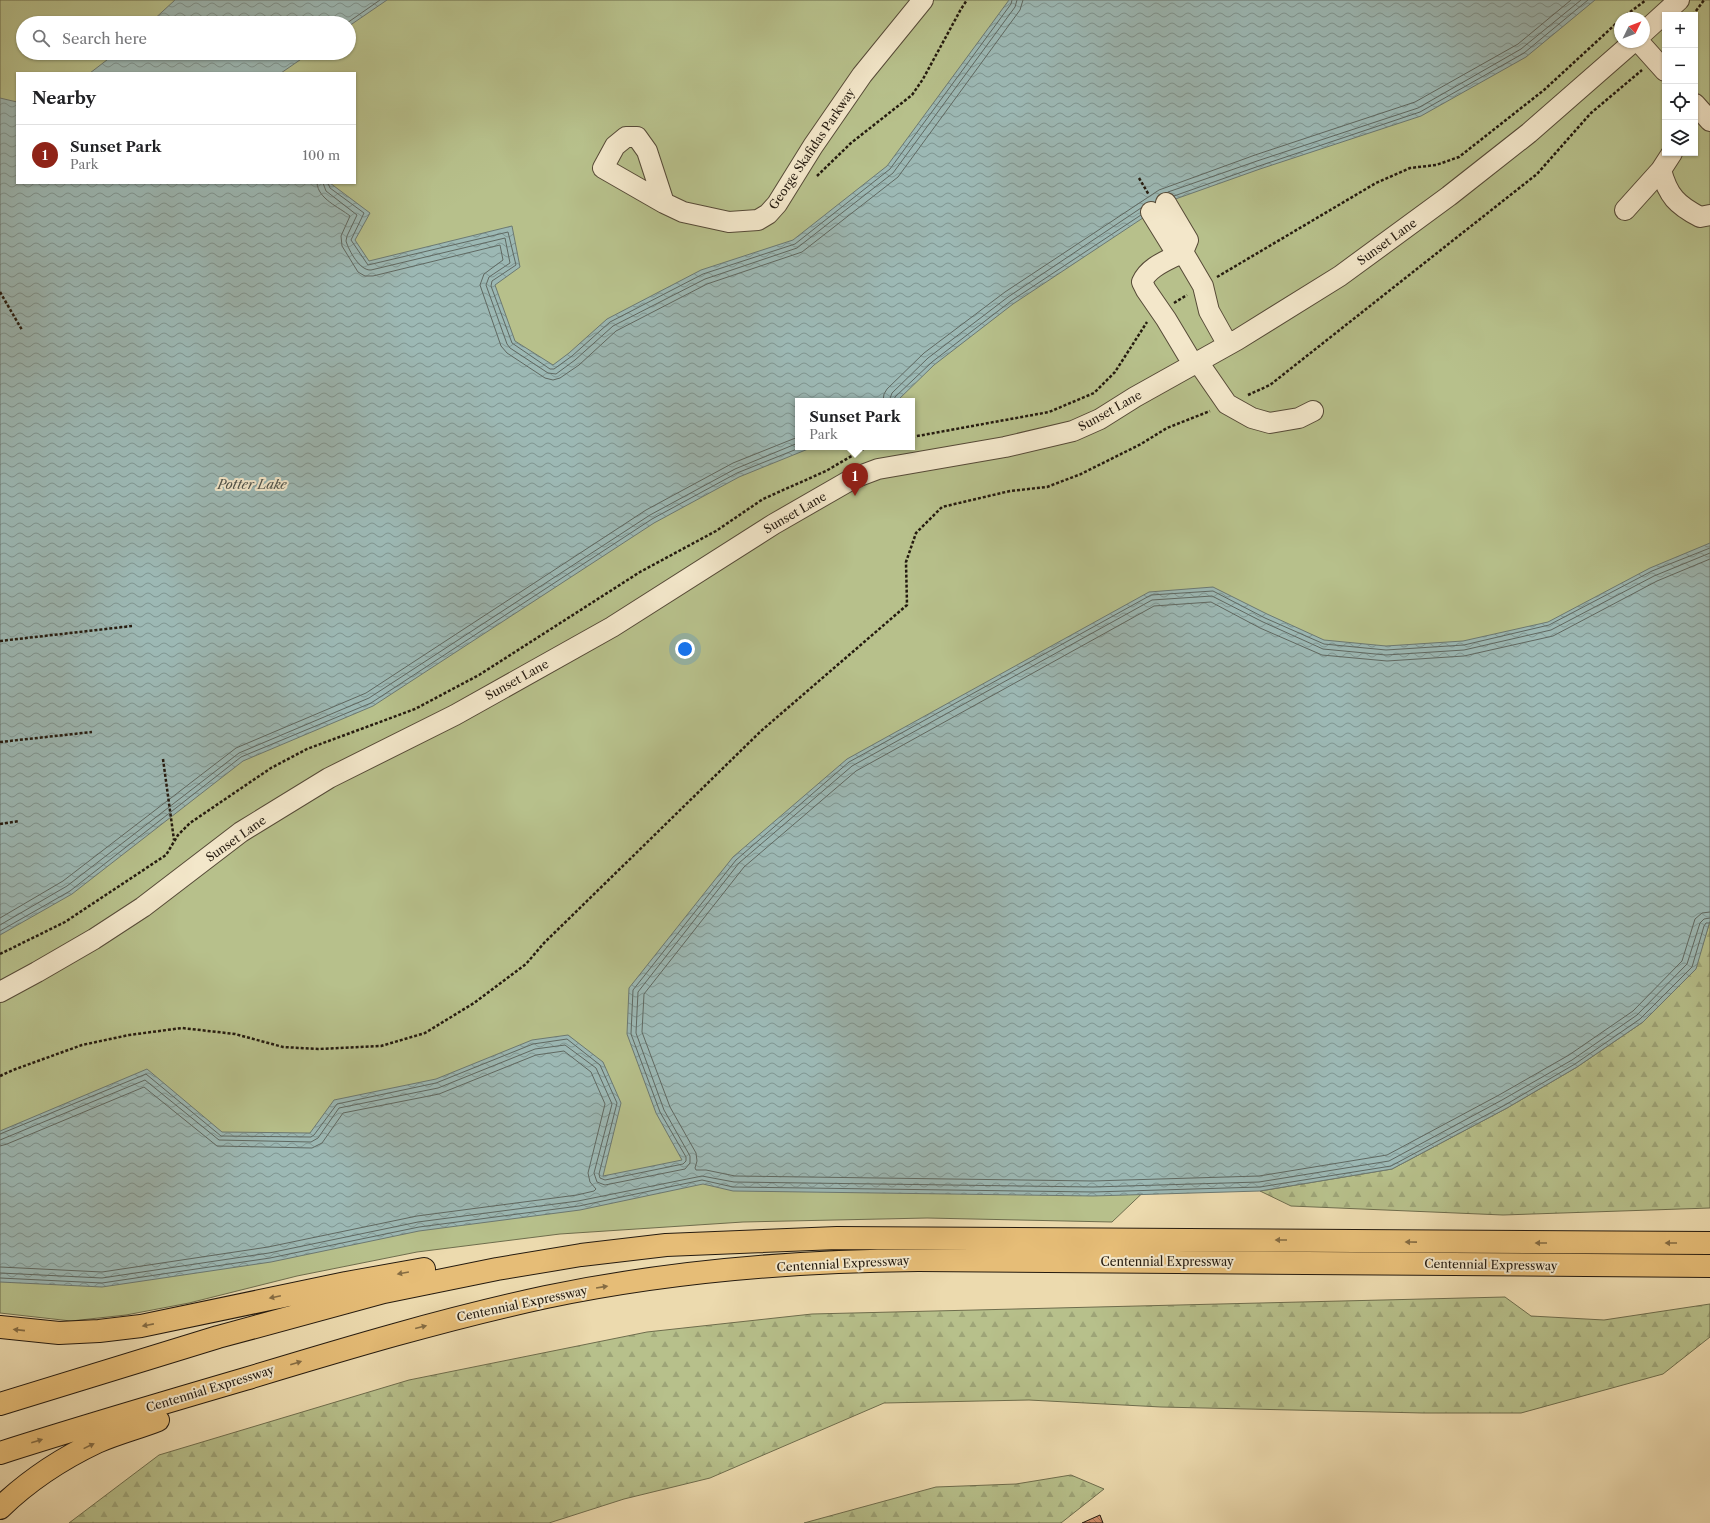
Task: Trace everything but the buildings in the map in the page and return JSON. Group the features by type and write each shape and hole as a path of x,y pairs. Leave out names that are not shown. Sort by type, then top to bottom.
{"highway":[{"name":"Centennial Expressway","path":"0,1404 218,1337 317,1310 438,1280 581,1255 666,1245 837,1238 1710,1244"},
{"path":"0,1327 59,1333 99,1331 141,1326 281,1296 422,1269 553,1260"},
{"name":"Centennial Expressway","path":"0,1453 410,1330 548,1297 660,1278 752,1268 918,1260 1710,1266"},
{"path":"0,1508 39,1475 66,1457 98,1442 153,1422 275,1370"}],"lane":[{"name":"George Skafidas Parkway","path":"664,203 683,212 729,222 758,220 768,214 777,204 813,146 862,75 923,0"},
{"path":"1650,27 1679,0"},
{"name":"Sunset Lane","path":"0,992 94,939 137,911 241,832 329,778 454,715 612,627 774,524 854,478 878,469 1005,447 1073,432 1100,419 1135,397 1228,345 1340,276 1443,201 1529,133 1626,48"},
{"path":"1644,48 1660,65"},
{"path":"1625,210 1661,170 1670,156"},
{"path":"1661,170 1665,184 1672,198 1686,210 1700,217 1710,215"},
{"path":"1158,208 1172,246 1184,252 1203,286 1209,311 1228,345"},
{"path":"1184,252 1145,275 1142,282 1196,363 1227,404 1252,418 1270,423 1298,418 1313,411"}],"path":[{"path":"813,180 851,143 912,95 923,80 967,0"},
{"path":"1630,12 1646,0"},
{"path":"1695,12 1704,0"},
{"path":"915,436 1049,412 1094,393 1115,372 1146,323 1160,311 1376,183 1410,168 1436,165 1459,157 1544,90 1614,26"},
{"path":"0,1076 82,1045 129,1035 182,1028 235,1034 283,1047 318,1049 381,1046 425,1033 474,1003 526,964 544,943 760,731 907,606 906,562 916,533 942,508 1010,491 1047,487 1081,474 1141,444 1167,428 1270,385 1537,174 1591,113 1660,65"},
{"path":"1139,178 1148,193"},
{"path":"0,292 22,330"},
{"path":"0,954 64,922 166,854 190,823 271,768 307,749 415,709 479,675 640,572 716,531 764,499 826,471 862,450"},
{"path":"0,641 132,626"},
{"path":"0,742 92,732"},
{"path":"163,759 175,841"},
{"path":"0,824 19,822"}],"green space":[{"path":"0,0 1710,0 1710,852 1545,810 1112,1222 927,1218 743,1222 560,1234 417,1252 297,1276 189,1303 126,1315 71,1321 0,1313"},
{"path":"1710,921 1710,1208 1503,1215 1291,1206 1260,1191 1392,1169 1507,1108 1577,1067 1643,1022 1695,969"},
{"path":"1505,1297 1531,1316 1604,1320 1710,1304 1710,1337 1663,1374 1521,1413 1423,1413 1161,1407 1029,1400 884,1403 710,1478 624,1499 549,1523 69,1523 159,1455 409,1380 647,1332 812,1314"},
{"path":"1071,1475 1104,1489 1061,1523 804,1523 936,1487 1016,1484"}],"water":[{"path":"175,0 387,0 356,21 356,16 158,16"},
{"name":"Potter Lake","path":"1009,0 1595,0 1526,57 1421,116 1260,169 1167,202 1013,304 934,365 900,398 795,398 795,450 806,450 739,477 654,523 373,706 243,761 72,894 0,935 0,98 16,102 16,184 331,184 370,213 355,240 369,261 512,226 520,267 495,285 515,341 553,365 569,353 607,319 701,270 793,240 887,166"},
{"path":"107,60 300,60 282,72 91,72"},
{"path":"1710,543 1710,921 1696,969 1643,1022 1577,1067 1507,1108 1392,1169 1260,1191 1093,1196 733,1191 703,1184 580,1210 419,1231 271,1262 102,1287 0,1282 0,1131 147,1069 222,1132 310,1133 334,1100 436,1079 532,1040 568,1035 603,1062 621,1103 603,1176 682,1160 656,1113 627,1034 629,988 733,857 847,759 1149,592 1213,587 1324,640 1386,646 1463,641 1548,622 1650,568"}],"place":[{"name":"Sunset Park","path":"855,496"}]}
